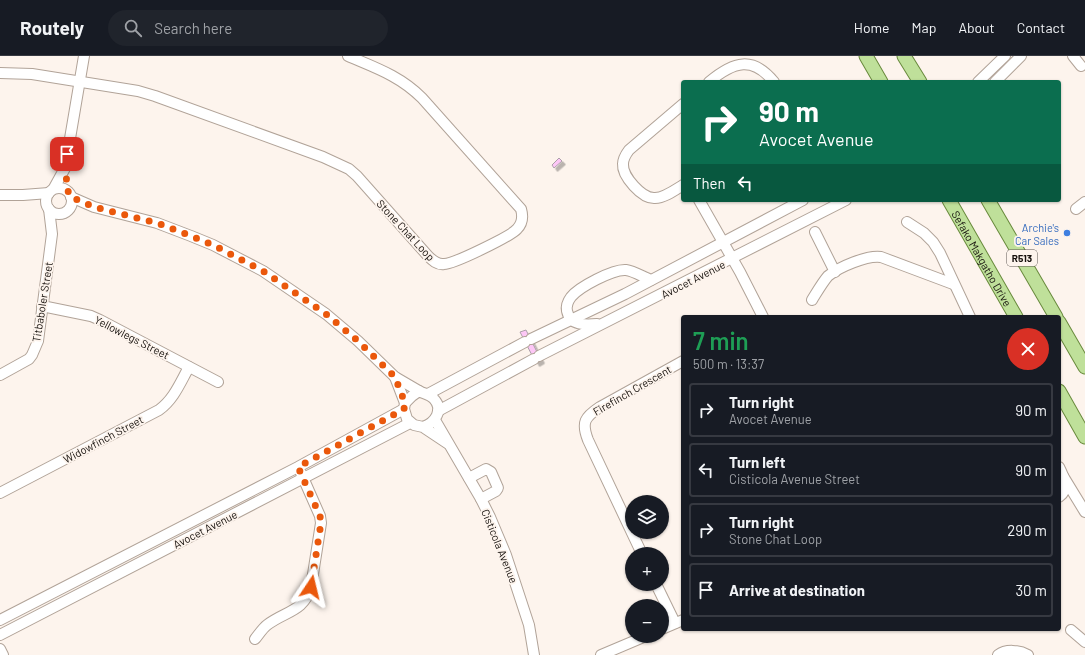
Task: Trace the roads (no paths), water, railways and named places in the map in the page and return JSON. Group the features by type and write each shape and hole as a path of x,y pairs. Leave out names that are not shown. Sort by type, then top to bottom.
{"main road":[{"path":"866,56 880,80"},
{"path":"904,56 919,80"},
{"name":"Sefako Makgatho Drive","path":"950,202 1015,315"},
{"name":"R513","path":"989,202 1055,315"},
{"path":"1061,325 1085,367"},
{"path":"1061,395 1085,437"}],"street":[{"path":"65,211 72,204 65,168 84,56"},
{"name":"Stone Chat Loop","path":"0,73 32,74 138,92 171,101 336,162 357,176 428,256 440,264 455,261 508,236 516,230 522,220 521,209 411,86 397,78 348,56"},
{"path":"980,80 1005,56"},
{"path":"997,80 1021,56"},
{"path":"1073,56 1081,66"},
{"path":"711,80 731,64 743,59 752,60 760,64 768,71 773,80"},
{"path":"681,106 629,150 624,158 623,164 626,176 639,192 648,197 658,198 681,187"},
{"path":"48,208 46,200 65,168"},
{"path":"0,195 23,195 62,188 94,207 157,223 213,245 263,271 326,314 358,341 395,377 433,398 437,404 436,415 430,425 423,427 414,426 404,414 405,406 408,399 423,393"},
{"path":"23,195 56,213 94,207"},
{"path":"700,202 763,315"},
{"name":"Avocet Avenue","path":"423,393 651,280 799,202"},
{"name":"Avocet Avenue","path":"436,415 603,323 733,259 842,202"},
{"path":"1076,209 1085,202"},
{"name":"Titbaboler Street","path":"0,375 24,363 32,355 38,341 52,234 48,208"},
{"name":"Titbaboler Street","path":"52,234 65,211"},
{"path":"907,222 924,233 933,242 940,253 953,284 969,315"},
{"path":"815,232 835,272"},
{"path":"812,300 826,278 860,260 875,256 953,284"},
{"path":"603,323 582,325 571,320 566,310 570,297 579,290 612,272 628,270 651,280"},
{"name":"Yellowlegs Street","path":"42,306 91,316 218,382"},
{"name":"Firefinch Crescent","path":"639,547 588,440 584,426 588,415 600,406 681,362"},
{"name":"Widowfinch Street","path":"0,493 159,410 174,395 189,367"},
{"path":"395,377 405,406"},
{"name":"Avocet Avenue","path":"0,620 298,467 405,406"},
{"name":"Cisticola Avenue","path":"436,415 448,444 481,499 506,555 529,625 534,655"},
{"name":"Avocet Avenue","path":"0,635 410,423"},
{"name":"Cisticola Avenue","path":"423,427 448,444"},
{"path":"255,639 268,624 296,609 306,600 309,595 321,532 321,523 320,516 298,467"},
{"path":"469,478 486,469 491,472 498,488 496,491 481,499"},
{"path":"1061,471 1066,488 1061,496"},
{"path":"1061,471 1085,512"},
{"path":"660,591 679,622 669,626"},
{"path":"1070,630 1085,642"},
{"path":"601,655 629,643"},
{"path":"0,649 3,655"},
{"path":"998,655 1006,651 1024,653 1028,655"}],"place":[{"name":"Archie's Car Sales","path":"1067,233"}]}
